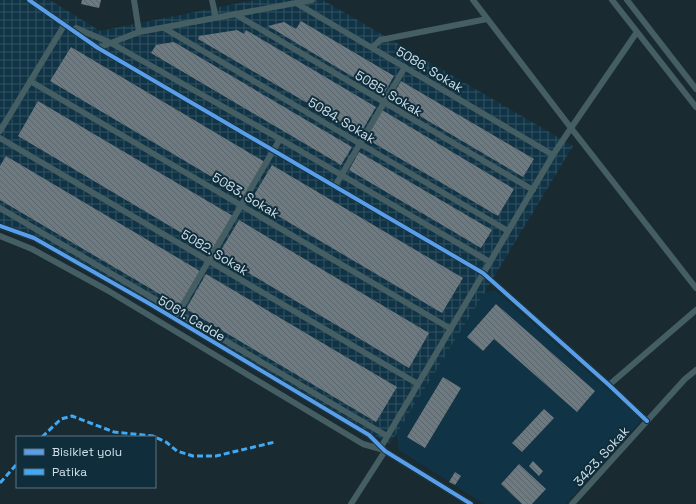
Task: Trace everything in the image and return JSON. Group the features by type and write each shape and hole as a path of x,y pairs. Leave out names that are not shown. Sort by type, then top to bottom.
{"street":[{"path":"29,0 98,48 483,274 609,384 647,421"},
{"path":"134,0 139,32"},
{"path":"212,0 216,18"},
{"path":"98,48 139,32 312,0"},
{"path":"473,0 696,288"},
{"path":"612,0 696,107"},
{"path":"627,0 696,89"},
{"name":"5086. Sokak","path":"296,3 553,155"},
{"name":"5085. Sokak","path":"235,14 532,190"},
{"path":"372,48 380,40 487,19"},
{"path":"65,24 111,43 280,139 490,262"},
{"path":"0,131 65,24"},
{"name":"5084. Sokak","path":"164,28 508,231"},
{"path":"350,504 383,449 387,436 553,155 637,32"},
{"path":"335,186 405,67"},
{"name":"5083. Sokak","path":"30,81 451,329"},
{"name":"5082. Sokak","path":"0,138 418,384"},
{"path":"176,316 280,139"},
{"path":"0,208 176,316 387,436"},
{"name":"5061. Cadde","path":"0,226 34,238 176,316 369,435 383,449"},
{"name":"5061. Cadde","path":"0,236 32,248 107,290 364,444 383,449"},
{"path":"609,384 696,310"},
{"name":"3423. Sokak","path":"572,504 685,379 696,370"},
{"path":"383,449 471,504"}],"shaded area":[{"path":"0,0 50,0 100,31 255,0 323,0 573,146 485,292 390,444 33,234 0,223"},
{"path":"495,290 639,417 639,423 566,504 484,504 399,450 396,434 485,292"}],"building":[{"path":"82,0 101,0 99,8 81,4"},
{"path":"301,21 394,76 383,95 268,26 284,22 296,29"},
{"path":"237,30 244,34 246,30 376,107 360,134 198,39 199,36"},
{"path":"174,42 352,147 341,165 151,53 156,45"},
{"path":"71,47 265,162 244,196 50,81"},
{"path":"401,81 534,159 523,177 391,99"},
{"path":"38,101 233,216 212,251 18,136"},
{"path":"382,110 514,189 498,216 365,138"},
{"path":"359,152 492,230 481,248 349,170"},
{"path":"6,156 200,271 180,306 0,200 0,166"},
{"path":"272,165 463,278 442,313 251,200"},
{"path":"239,220 429,333 409,368 218,255"},
{"path":"206,274 397,387 376,422 186,309"},
{"path":"496,304 595,391 577,412 494,339 483,351 467,337"},
{"path":"443,377 461,388 425,448 407,437"},
{"path":"544,409 554,418 522,452 512,443"},
{"path":"533,461 543,471 539,476 529,466"},
{"path":"519,464 546,489 532,504 522,504 501,484"},
{"path":"455,472 461,476 455,485 449,482"}],"marked path":[{"path":"43,436 61,419 72,416 114,432 153,436"},
{"path":"156,437 166,442 177,451 193,456 216,456 275,442"},
{"path":"0,483 16,465"}],"cycle path":[{"path":"29,0 98,48 483,273 609,385 647,421"},
{"path":"0,226 34,238 150,304 369,435 385,451 471,504"}]}
